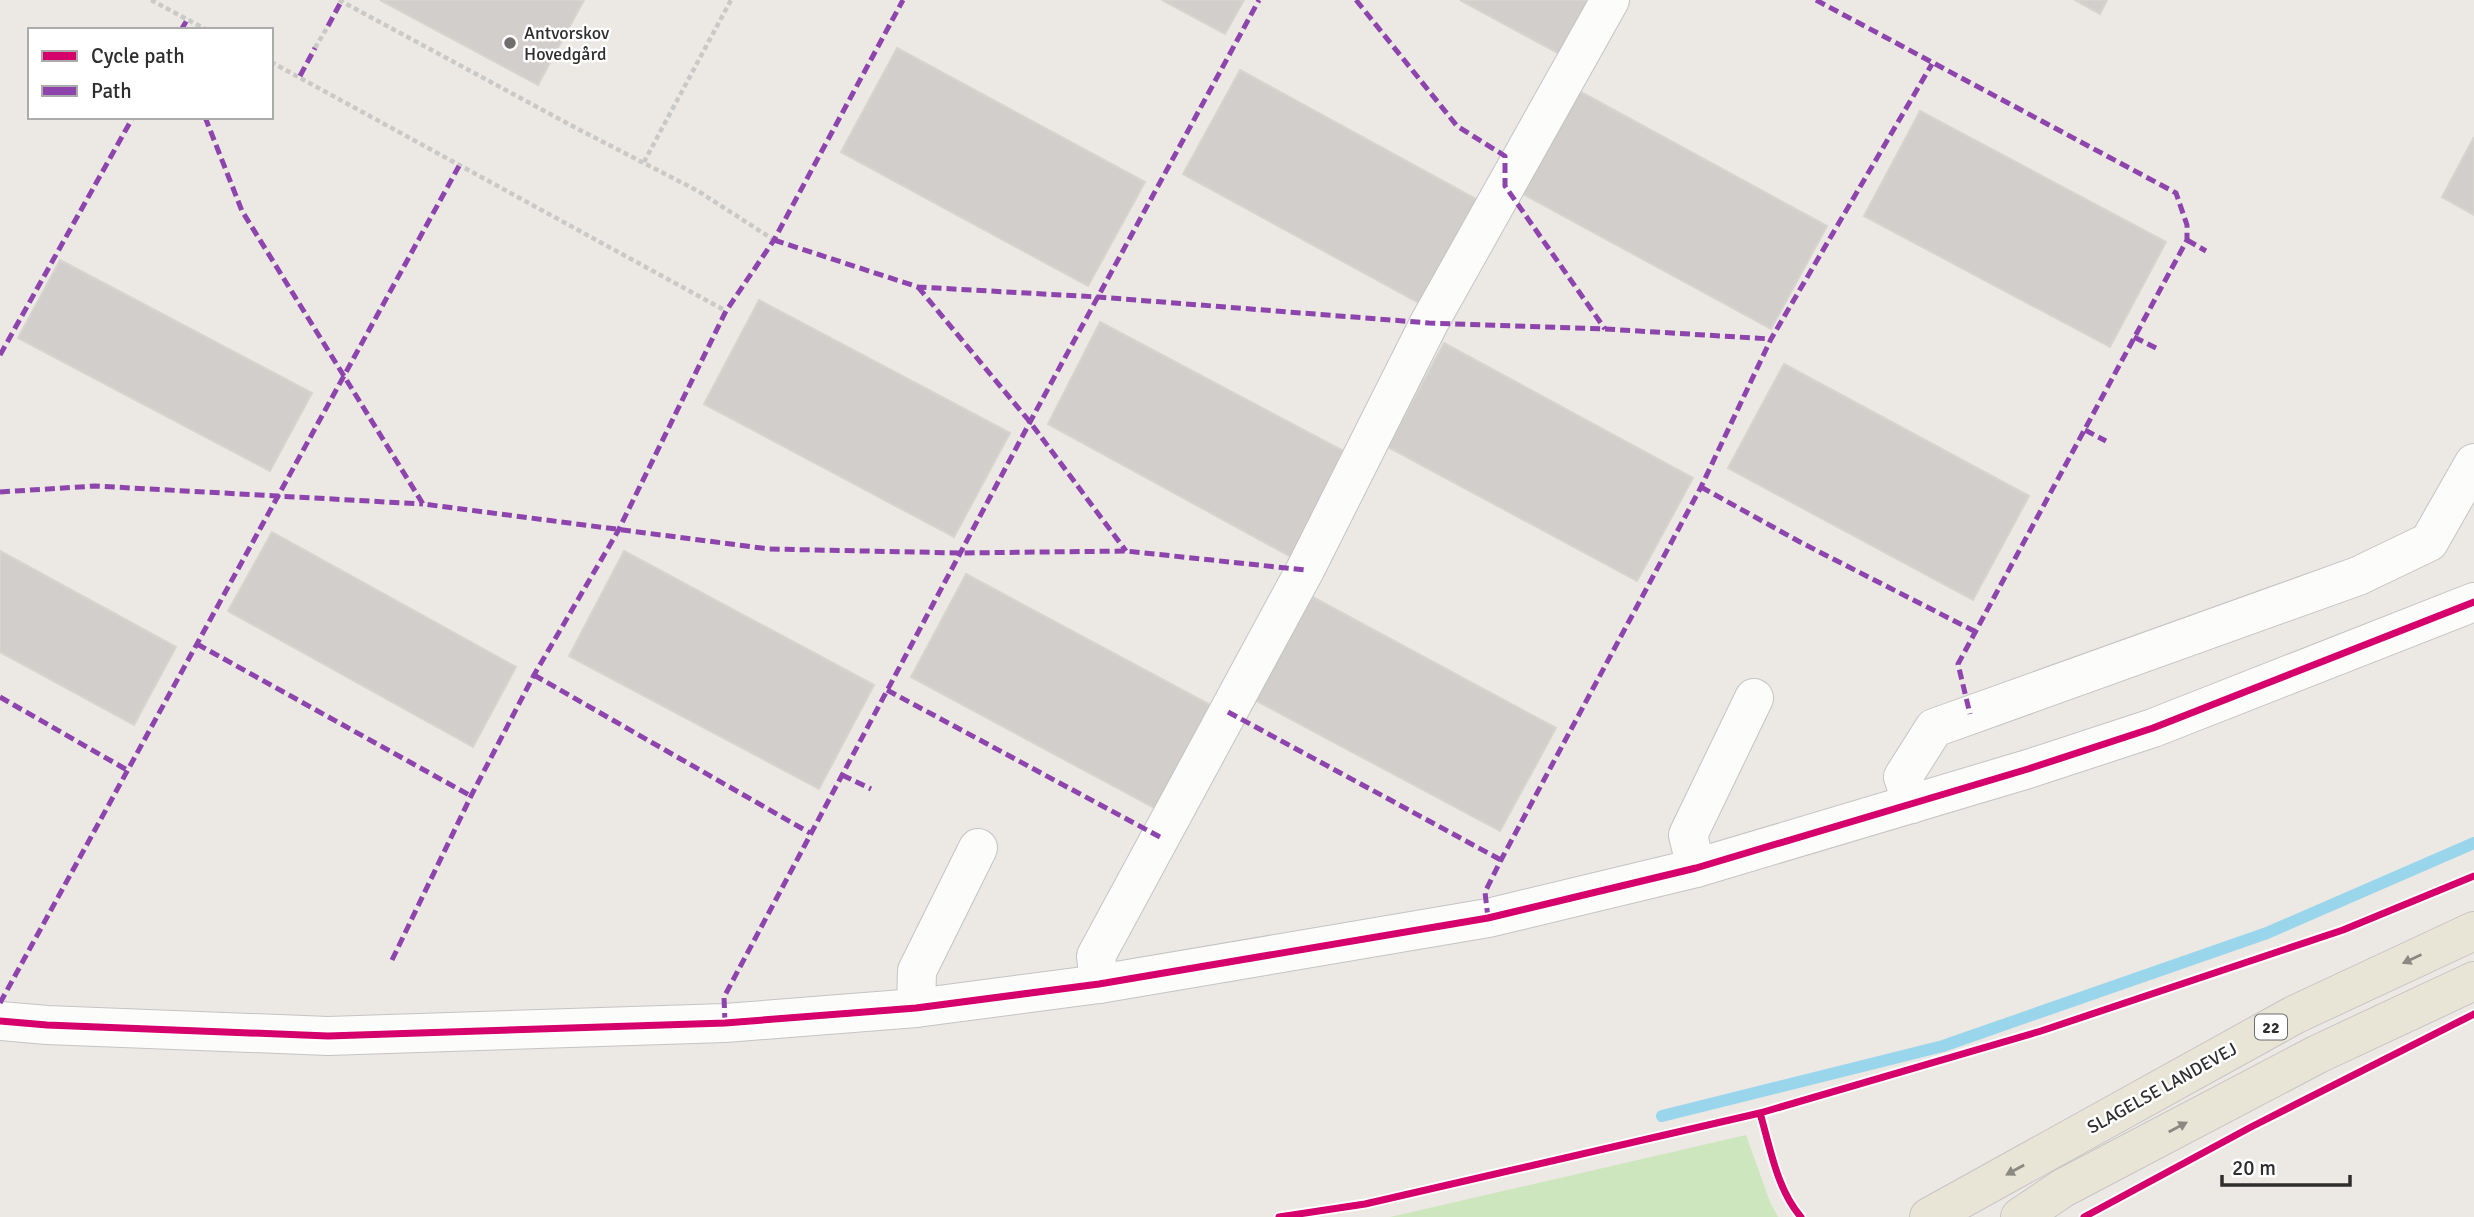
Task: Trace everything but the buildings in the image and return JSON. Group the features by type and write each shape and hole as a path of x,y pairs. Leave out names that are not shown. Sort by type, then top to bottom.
{"main road":[{"name":"SLAGELSE LANDEVEJ","path":"1929,1217 2294,1015 2474,930"},
{"path":"2020,1217 2063,1188 2318,1054 2474,981"}],"street":[{"path":"1099,984 1096,956 1305,570 1429,323 1610,0"},
{"path":"1912,804 1903,777 1934,728 2358,576 2429,542 2474,463"},
{"path":"0,1021 328,1036 725,1023 916,1008 1099,984 1488,918 1696,868 2028,769 2153,728 2474,602"},
{"path":"1696,868 1688,835 1754,698"},
{"path":"916,1008 917,971 978,848"}],"path":[{"path":"151,0 203,28"},
{"path":"339,0 698,191 774,240"},
{"path":"644,162 732,0"},
{"path":"315,48 328,26"},
{"path":"273,63 726,311"}],"green space":[{"path":"1746,1135 1778,1217 1390,1217"}],"waterway":[{"path":"1662,1116 1943,1046 2267,933 2474,843"}],"marked path":[{"path":"328,26 342,0"},
{"path":"392,960 471,796 534,675 618,531 726,311 774,240 903,0"},
{"path":"725,1023 724,997 1030,422 1259,0"},
{"path":"1356,0 1457,126 1505,156 1505,186 1605,329"},
{"path":"1816,0 2176,193 2187,225 2187,240 1958,664 1970,714"},
{"path":"182,28 187,20"},
{"path":"300,76 315,48"},
{"path":"1488,918 1485,892 1701,487 1771,339 1932,64"},
{"path":"0,355 132,119"},
{"path":"206,119 242,211 423,504 769,549 962,553 1126,551 1305,570"},
{"path":"0,1003 459,166"},
{"path":"774,240 918,287 1098,297 1429,323 1605,329 1771,339"},
{"path":"2187,240 2206,251"},
{"path":"918,287 1030,422 1126,551"},
{"path":"2134,337 2156,348"},
{"path":"2085,430 2106,441"},
{"path":"0,492 95,486 423,504"},
{"path":"1701,487 1800,542 1976,632"},
{"path":"197,644 471,796"},
{"path":"534,675 810,833"},
{"path":"887,690 1160,837"},
{"path":"0,697 127,770"},
{"path":"1228,712 1501,860"},
{"path":"842,775 871,789"}],"cycle path":[{"path":"0,1021 328,1036 725,1023 916,1008 1099,984 1488,918 1696,868 2028,769 2153,728 2474,602"},
{"path":"1279,1217 1365,1204 1760,1113 2041,1031 2343,930 2474,876"},
{"path":"2084,1217 2251,1127 2474,1014"},
{"path":"1760,1113 1780,1181 1801,1217"}],"place":[{"name":"Antvorskov Hovedgård","path":"510,43"}]}
